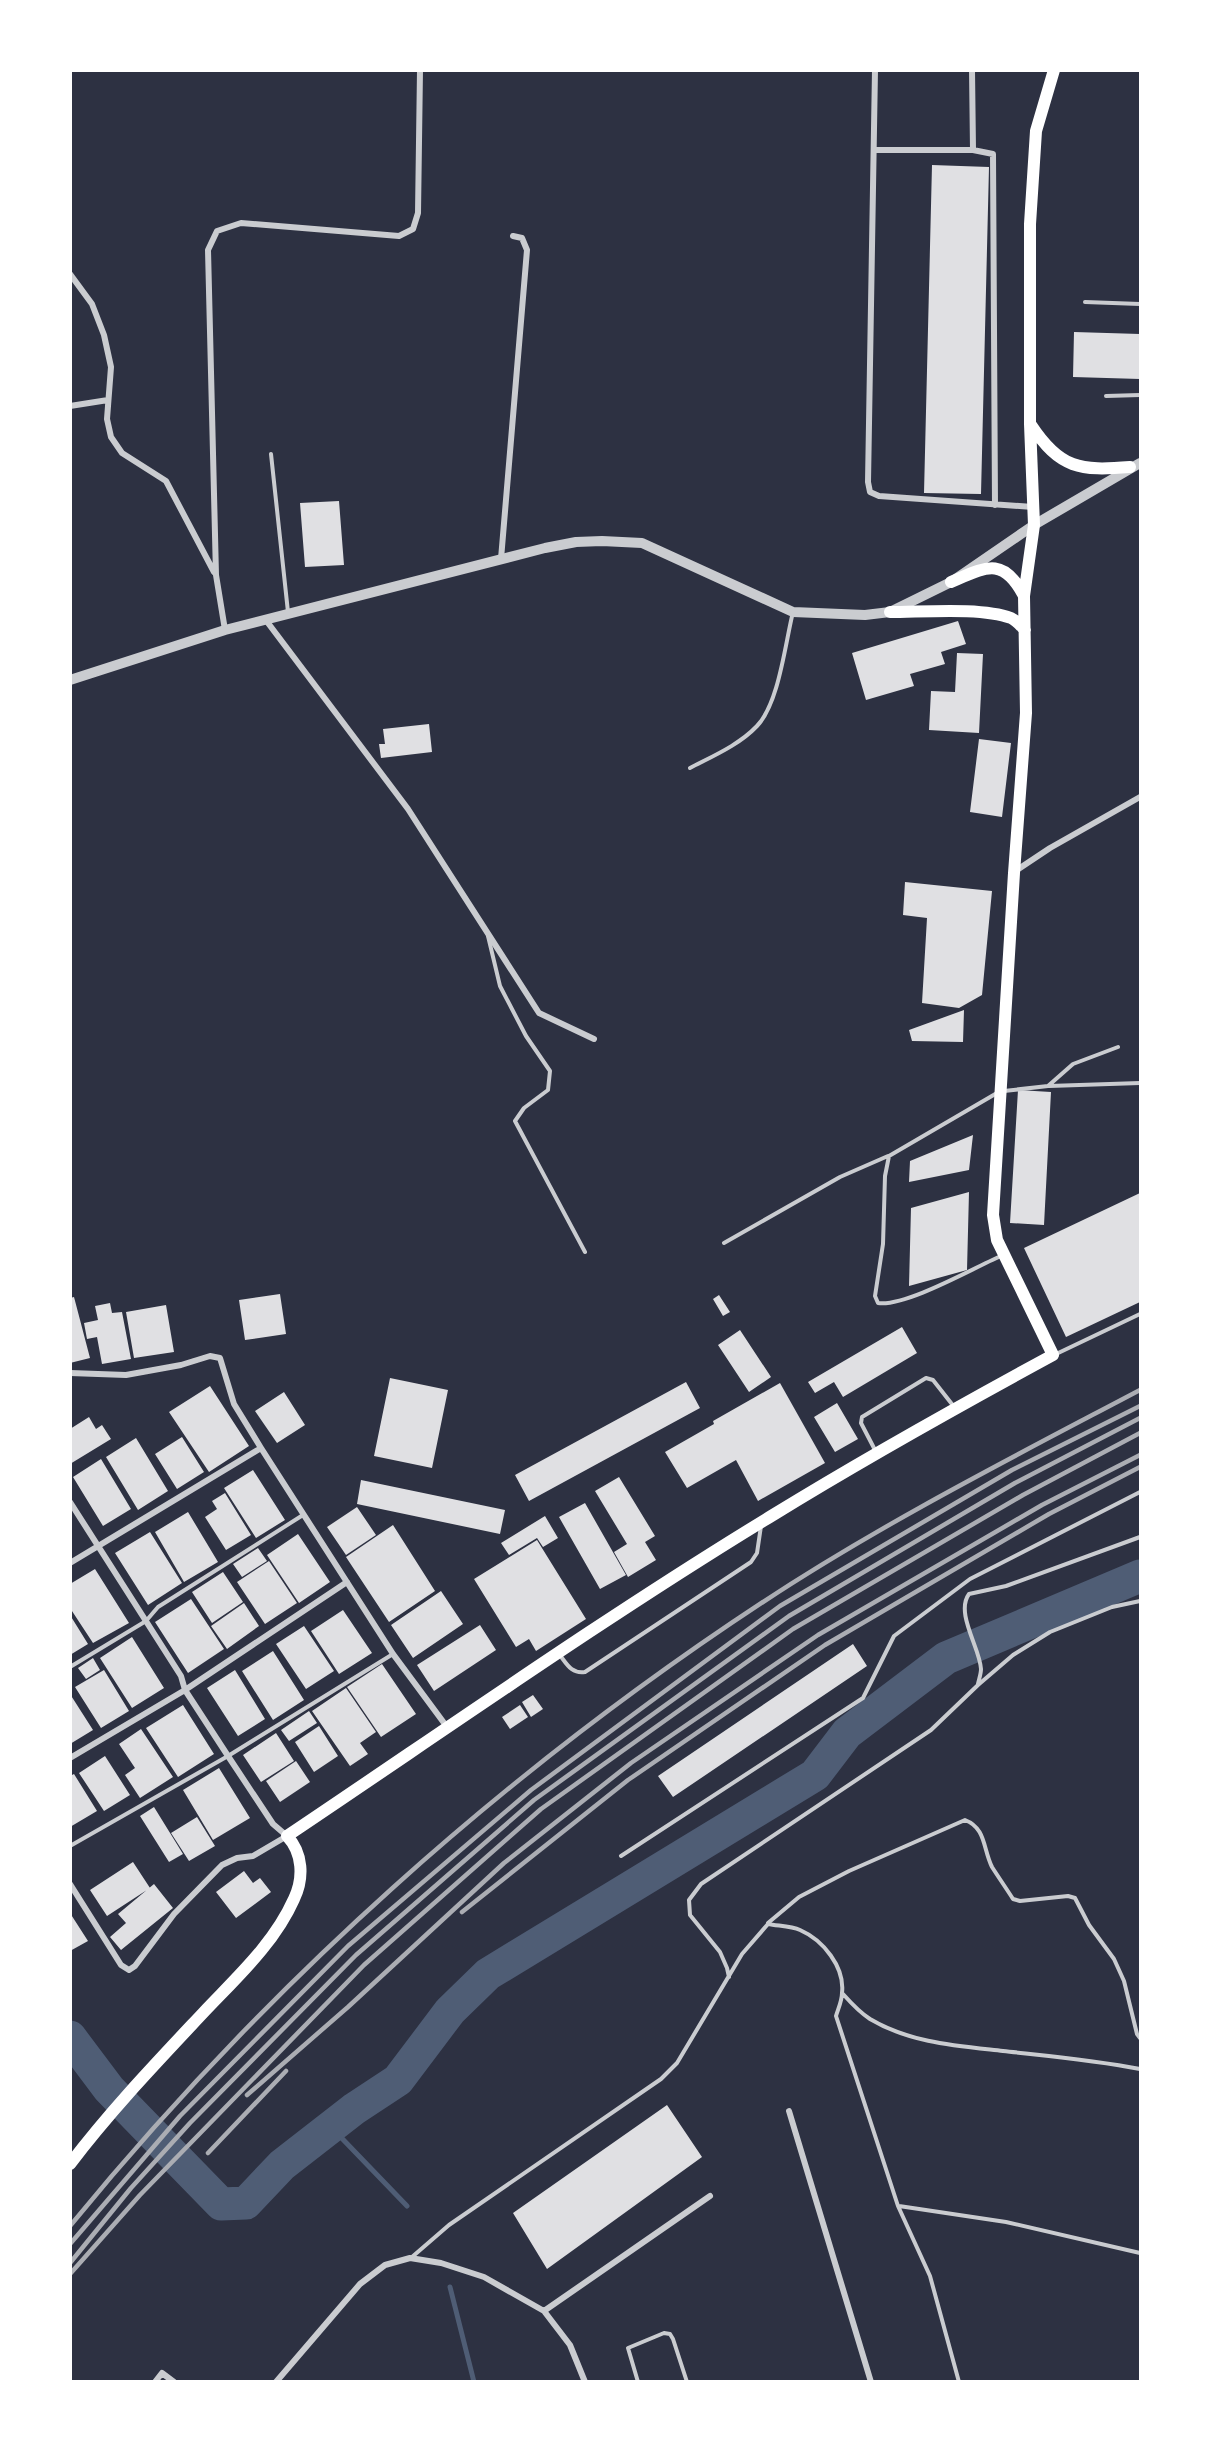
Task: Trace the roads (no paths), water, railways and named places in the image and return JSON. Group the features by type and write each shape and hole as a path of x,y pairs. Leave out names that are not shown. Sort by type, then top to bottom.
{"main road":[{"path":"70,2164 136,2085 258,1954 284,1919 296,1897 301,1870 299,1852 287,1836 558,1654 762,1521 955,1408 1053,1355 997,1240 993,1215 1026,713 1024,596 1034,525 1030,424 1030,224 1036,131 1053,70"},
{"path":"1030,424 1049,451 1069,463 1093,469 1135,465"},
{"path":"951,582 989,568 998,569 1011,575 1024,596"},
{"path":"890,612 944,612 1003,616 1014,620 1025,630"}],"street":[{"path":"225,630 216,575 208,250 217,231 241,223 399,236 413,229 418,213 420,70"},
{"path":"875,70 868,482 870,492 879,496 1033,507"},
{"path":"972,70 973,150"},
{"path":"874,150 973,150 993,154 995,505"},
{"path":"501,559 528,250 522,238 513,236"},
{"path":"70,274 92,304 104,335 111,368 107,418 111,437 122,453 166,481 216,575"},
{"path":"70,406 108,400"},
{"path":"70,680 265,619 576,542 642,543 793,612 864,615 890,612 951,582 1034,525 1135,465"},
{"path":"265,619 408,809 539,1013 594,1040"},
{"path":"1014,873 1050,848 1140,796"},
{"path":"70,1373 126,1375 181,1365 210,1356 220,1358 234,1404 261,1448 393,1654 448,1728"},
{"path":"70,1563 261,1448"},
{"path":"70,1502 181,1676 185,1690 273,1824 287,1836 253,1856 237,1858 222,1865 174,1914 135,1966 129,1970 121,1965 70,1884"},
{"path":"70,1758 185,1690 347,1582"},
{"path":"789,2111 871,2382"},
{"path":"544,2311 710,2196"},
{"path":"276,2382 360,2284 385,2265 410,2258 441,2263 484,2277 544,2311 570,2345 585,2382"},
{"path":"155,2382 162,2373 174,2382"}],"lane":[{"path":"1085,302 1140,304"},
{"path":"1106,396 1140,395"},
{"path":"271,454 288,613"},
{"path":"690,768 738,742 757,726 771,706 793,612"},
{"path":"487,932 500,986 526,1036 550,1071 548,1090 524,1108 516,1121 585,1252"},
{"path":"1048,1086 1073,1064 1118,1047"},
{"path":"723,1243 840,1177 889,1156 1002,1091 1048,1086 1140,1083"},
{"path":"889,1156 885,1176 883,1244 875,1296 878,1303 890,1305 1003,1254"},
{"path":"1053,1355 1140,1314"},
{"path":"876,1454 861,1423 862,1417 926,1378 933,1380 955,1408"},
{"path":"621,1856 863,1698 894,1636 970,1579 1140,1492"},
{"path":"70,1667 146,1622 158,1607 304,1515"},
{"path":"558,1654 571,1670 578,1673 585,1672 751,1562 757,1553 762,1521"},
{"path":"978,1684 981,1669 965,1612 964,1600 969,1594 1006,1586 1140,1537"},
{"path":"729,1978 728,1968 720,1952 690,1914 689,1900 701,1884 931,1731 978,1684 1013,1655 1050,1632 1112,1607 1140,1601"},
{"path":"70,1846 228,1756 393,1654"},
{"path":"410,2258 449,2225 661,2079 677,2063 742,1954 768,1924 800,1897 849,1871 965,1820 975,1824 980,1830 991,1864 1013,1899 1020,1901 1068,1896 1075,1898 1089,1926 1113,1959 1120,1974 1140,2038"},
{"path":"768,1924 800,1930 819,1942 832,1957 842,1976 842,1993 836,2016 898,2206 930,2276 959,2382"},
{"path":"842,1993 859,2012 871,2020 893,2030 939,2043 1109,2063 1140,2069"},
{"path":"898,2206 1006,2222 1140,2253"},
{"path":"638,2382 628,2348 664,2333 670,2334 673,2339 687,2382"}],"waterway":[{"path":"70,2037 109,2089 221,2204 246,2203 282,2165 354,2109 398,2080 450,2011 488,1974 815,1775 847,1733 946,1658 1140,1576"},
{"path":"331,2127 407,2206"},
{"path":"450,2287 474,2382"}],"railway":[{"path":"70,2226 146,2137 225,2051 307,1968 481,1811 573,1738 667,1668 808,1573 949,1492 1140,1390"},
{"path":"70,2244 180,2116 348,1946 531,1790 780,1606 1012,1470 1140,1406"},
{"path":"70,2263 131,2188 190,2123 356,1955 534,1800 789,1616 1015,1483 1140,1418"},
{"path":"70,2274 140,2195 364,1965 541,1809 793,1629 1023,1495 1140,1433"},
{"path":"247,2095 348,2007 504,1863 631,1763 818,1635 1042,1505 1140,1455"},
{"path":"462,1912 628,1780 825,1645 1049,1514 1140,1467"},
{"path":"208,2153 286,2071"}]}
